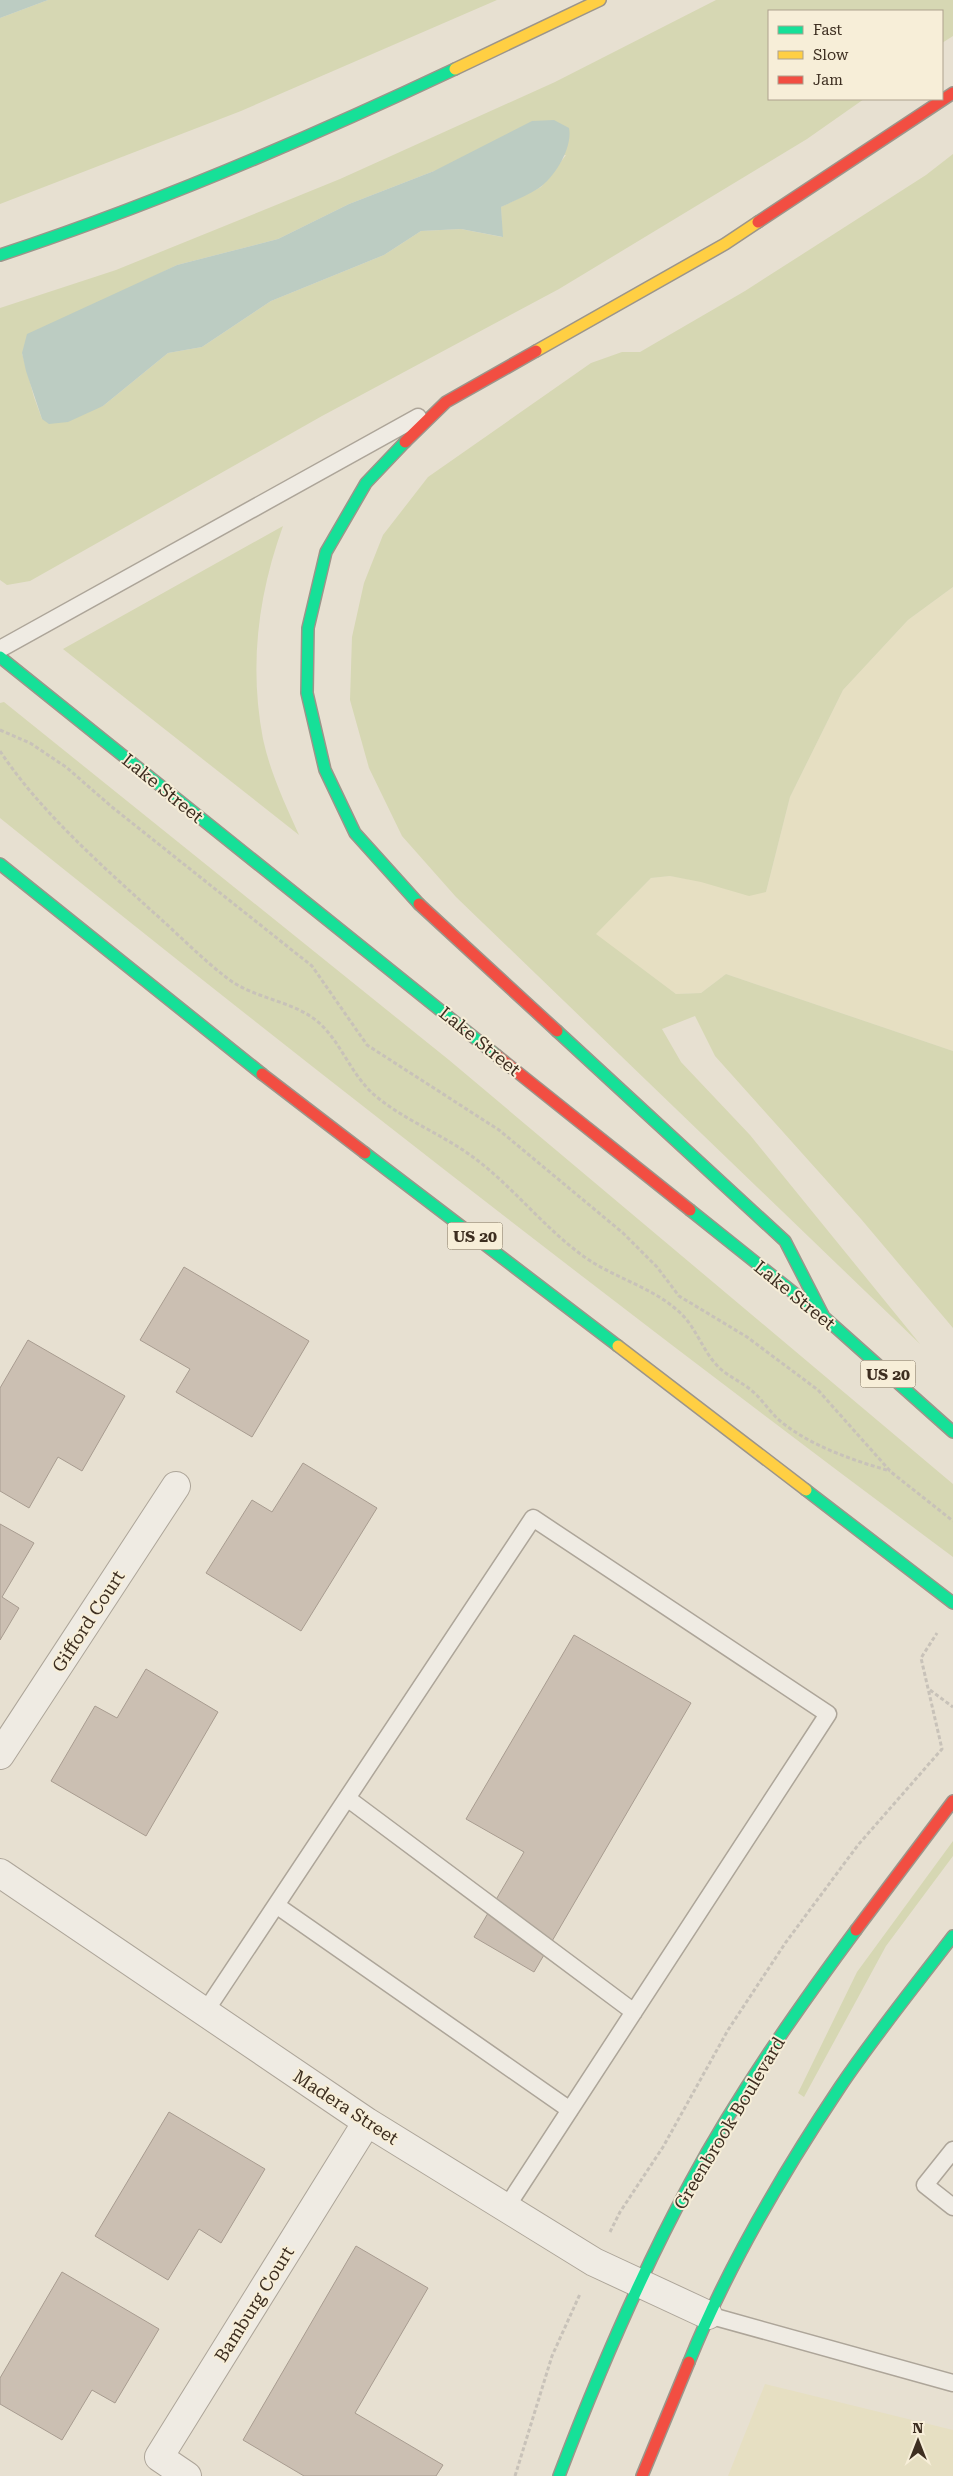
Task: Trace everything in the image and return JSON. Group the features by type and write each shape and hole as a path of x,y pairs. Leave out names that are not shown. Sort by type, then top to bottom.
{"main road":[{"path":"0,254 91,225 334,127 600,0"},
{"path":"824,1317 785,1241 407,893 355,833 325,770 307,693 308,628 326,552 366,483 412,434 446,402 725,244 942,100"},
{"name":"Lake Street","path":"0,657 824,1317 953,1432"},
{"name":"US 20","path":"0,864 226,1046 953,1604"},
{"name":"Greenbrook Boulevard","path":"559,2476 604,2360 639,2284 691,2181 786,2027 839,1951 953,1802"},
{"path":"642,2476 708,2314 774,2195 840,2086 953,1936"}],"street":[{"name":"Gifford Court","path":"0,1755 176,1486"},
{"name":"Madera Street","path":"0,1873 367,2122 594,2262 708,2314"},
{"name":"Bamburg Court","path":"187,2476 159,2457 367,2122"}],"lane":[{"path":"0,649 446,402"},
{"path":"205,2012 533,1518 828,1714 506,2208"},
{"path":"347,1798 634,2012"},
{"path":"276,1904 570,2110"},
{"path":"953,2150 925,2185 953,2207"},
{"path":"708,2314 953,2383"}],"path":[{"path":"0,730 30,743 66,767 120,813 312,966 367,1045 498,1130 623,1233 656,1267 679,1296 747,1337 818,1390 891,1472 953,1521"},
{"path":"0,751 15,773 90,853 228,979 259,997 282,1003 317,1021 329,1034 357,1077 380,1100 459,1147 479,1162 562,1240 588,1260 618,1278 653,1294 677,1309 697,1332 713,1361 723,1371 753,1391 777,1418 796,1432 834,1451 891,1472"},
{"path":"929,1690 953,1707"}],"shaded area":[{"path":"0,0 48,0 0,18"},
{"path":"554,120 569,128 570,136 565,152 557,169 545,183 530,193 501,207 503,237 461,229 421,231 384,255 271,301 202,347 168,353 103,406 68,422 49,424 42,419 22,353 27,334 177,265 278,239 349,204 434,171 532,121"},
{"path":"953,587 953,1051 726,974 701,993 676,994 595,934 651,878 670,876 766,892 790,797 843,690 908,620"},
{"path":"765,2384 953,2430 953,2476 728,2476"}],"green space":[{"path":"48,0 497,0 241,111 0,204 0,18"},
{"path":"716,0 953,0 953,36 943,42 943,10 768,10 768,100 863,100 807,139 559,289 322,416 30,581 7,585 0,580 0,308 116,270 340,179 555,82","holes":["566,155 541,187 501,207 502,237 461,229 421,231 384,255 271,301 202,347 168,353 103,406 42,419 22,353 117,294 177,265 278,239 349,204 434,171"]},
{"path":"953,154 953,587 908,620 843,690 790,797 766,892 749,896 701,882 670,876 651,878 596,934 676,994 701,993 726,974 953,1051 953,1328 861,1219 715,1056 695,1016 662,1029 681,1062 750,1135 920,1344 456,897 402,836 369,768 350,700 352,637 364,583 383,535 428,477 591,363 622,352 640,352 745,291 926,175"},
{"path":"283,526 267,578 262,604 258,631 257,685 259,712 266,751 278,788 299,835 63,649"},
{"path":"4,702 449,1060 953,1484 953,1557 712,1376 473,1192 0,818 0,703"},
{"path":"953,1841 953,1856 886,1946 804,2097 798,2093 857,1972"}],"building":[{"path":"184,1267 309,1341 252,1437 176,1392 190,1369 140,1340"},
{"path":"28,1340 125,1396 82,1471 58,1457 29,1508 0,1491 0,1388"},
{"path":"303,1463 377,1508 301,1631 206,1573 252,1500 272,1512"},
{"path":"0,1524 34,1543 2,1597 19,1608 0,1640"},
{"path":"574,1635 691,1703 534,1972 474,1937 524,1852 466,1819"},
{"path":"146,1669 218,1712 146,1836 51,1781 95,1706 117,1718"},
{"path":"169,2112 265,2169 221,2243 199,2229 168,2280 95,2236"},
{"path":"356,2246 428,2288 355,2413 443,2465 436,2476 304,2476 243,2440"},
{"path":"62,2272 159,2329 115,2403 92,2390 62,2440 0,2404 0,2378"}],"traffic: fast":[{"path":"0,255 116,214 230,169 455,69"},
{"path":"405,442 366,483 326,552 308,628 307,693 325,770 355,833 419,904"},
{"path":"0,657 496,1055"},
{"path":"0,864 262,1074"},
{"path":"557,1031 785,1241 824,1317"},
{"path":"365,1153 618,1346"},
{"path":"690,1210 824,1317 953,1432"},
{"path":"806,1490 953,1603"},
{"path":"559,2476 588,2401 620,2327 653,2254 690,2183 708,2150 768,2054 856,1930"},
{"path":"689,2362 720,2292 738,2257 798,2152 853,2068 953,1936"}],"traffic: slow":[{"path":"455,69 600,0"},
{"path":"536,351 725,244 758,222"},
{"path":"618,1346 806,1490"}],"traffic: jam":[{"path":"943,100 953,93"},
{"path":"758,222 942,100"},
{"path":"405,442 446,402 536,351"},
{"path":"419,904 557,1031"},
{"path":"496,1055 690,1210"},
{"path":"262,1074 365,1153"},
{"path":"856,1930 953,1801"},
{"path":"642,2476 689,2362"}]}
